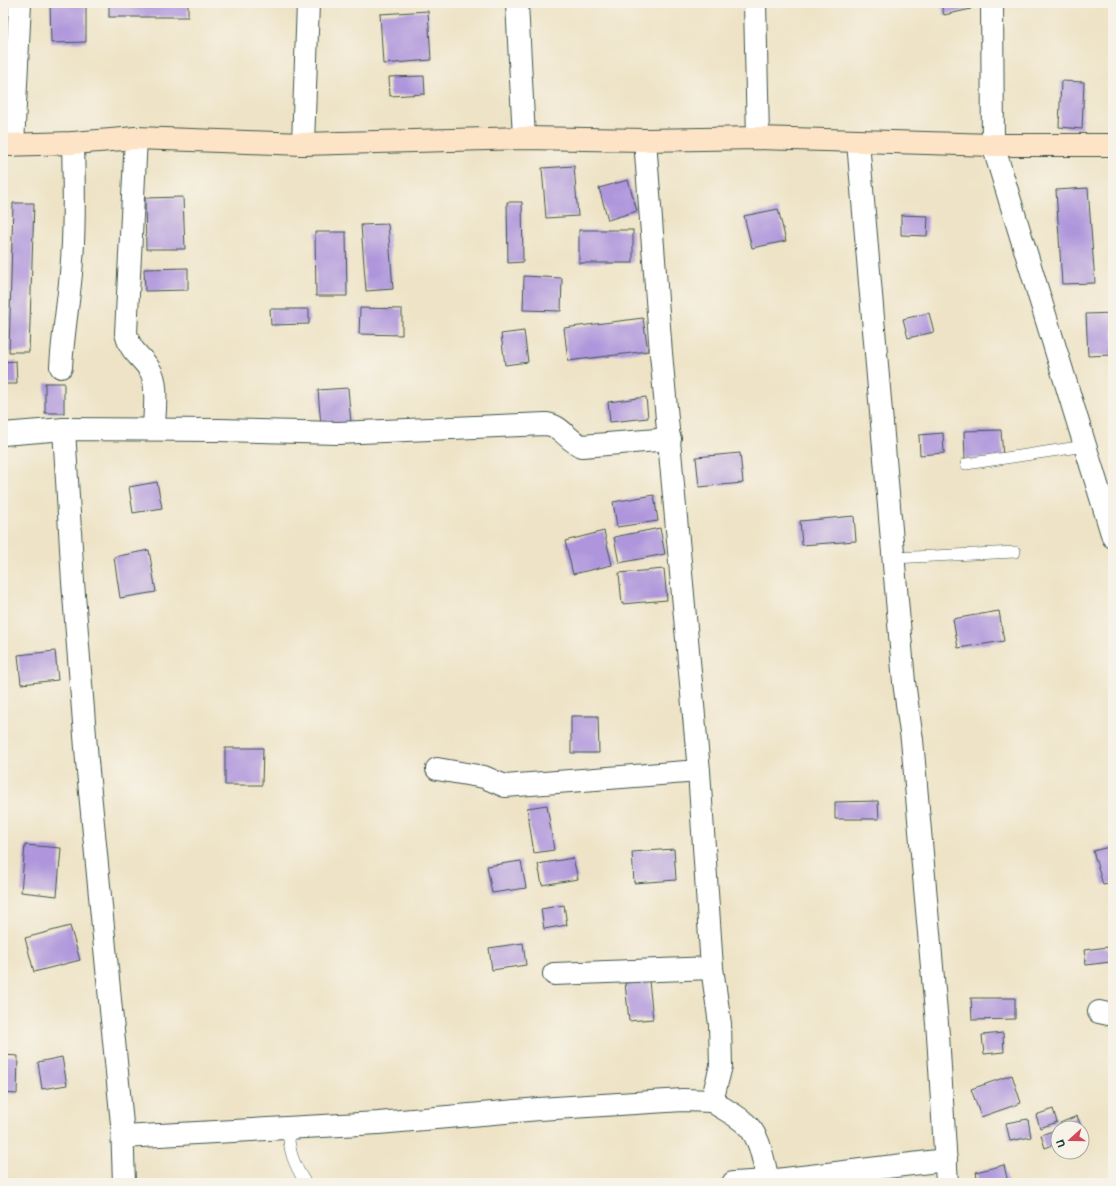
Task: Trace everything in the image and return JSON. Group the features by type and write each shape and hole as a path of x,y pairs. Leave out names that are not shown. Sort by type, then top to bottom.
{"main road":[{"path":"8,145 73,143 136,138 303,144 524,138 644,140 758,138 993,145 1113,145"}],"street":[{"path":"8,145 20,3"},
{"path":"303,144 308,3"},
{"path":"517,3 524,138"},
{"path":"756,3 758,138"},
{"path":"992,3 993,145 1113,537"},
{"path":"136,138 126,333 128,343 150,370 154,381 154,429"},
{"path":"644,140 699,771 712,968 720,1024 721,1066 712,1101"},
{"path":"858,142 904,682 912,740 938,1035 947,1183"},
{"path":"61,366 64,324 72,260 75,201 73,143"},
{"path":"3,434 64,429 154,429 338,433 546,424 558,427 575,442 582,446 670,439"},
{"path":"64,429 73,582 87,761 123,1137 124,1183"},
{"path":"437,769 484,777 505,786 699,771"},
{"path":"554,974 712,968"},
{"path":"123,1137 378,1123 683,1100 712,1101 741,1120 751,1130 760,1148 768,1182"},
{"path":"733,1183 768,1182 946,1160"}],"lane":[{"path":"966,464 1085,446"},
{"path":"893,558 1015,552"},
{"path":"288,1128 290,1152 304,1182"}],"building":[{"path":"50,3 86,3 86,42 51,43"},
{"path":"109,3 188,3 188,17 109,17"},
{"path":"941,3 969,3 971,9 944,15"},
{"path":"428,11 431,60 383,64 380,14"},
{"path":"424,76 425,94 390,96 389,77"},
{"path":"1061,81 1084,82 1082,129 1059,127"},
{"path":"574,166 578,216 546,218 542,168"},
{"path":"628,180 637,211 608,220 599,188"},
{"path":"1088,188 1095,283 1062,284 1056,190"},
{"path":"183,197 185,249 146,249 145,198"},
{"path":"507,202 522,202 523,262 508,263"},
{"path":"13,203 34,203 29,352 9,352"},
{"path":"778,209 786,241 752,248 744,216"},
{"path":"901,215 928,216 927,236 901,235"},
{"path":"388,224 393,289 366,291 361,225"},
{"path":"579,230 633,230 633,263 579,263"},
{"path":"315,232 346,232 347,296 316,296"},
{"path":"188,268 188,290 145,291 144,269"},
{"path":"524,276 562,278 561,311 523,310"},
{"path":"360,308 402,309 402,335 359,334"},
{"path":"270,309 309,309 309,324 271,325"},
{"path":"929,313 934,332 908,338 903,319"},
{"path":"1113,313 1113,355 1088,356 1086,314"},
{"path":"643,318 648,351 568,361 564,328"},
{"path":"524,331 528,362 505,365 501,334"},
{"path":"16,361 17,384 3,384 3,362"},
{"path":"45,383 64,383 64,413 45,413"},
{"path":"348,388 351,424 321,426 318,390"},
{"path":"646,397 648,418 610,422 608,402"},
{"path":"1001,430 1003,457 965,459 964,431"},
{"path":"943,433 944,453 920,455 919,435"},
{"path":"740,453 743,483 699,487 696,457"},
{"path":"157,482 162,508 133,513 129,487"},
{"path":"654,495 658,521 617,527 613,502"},
{"path":"854,516 856,541 802,545 800,521"},
{"path":"660,528 665,554 619,563 614,537"},
{"path":"604,531 612,565 573,574 565,541"},
{"path":"149,550 156,592 120,598 114,557"},
{"path":"664,569 667,600 622,604 619,573"},
{"path":"999,611 1004,641 958,648 953,619"},
{"path":"55,651 58,680 21,684 18,655"},
{"path":"571,716 598,716 599,753 571,753"},
{"path":"225,748 263,748 262,785 225,785"},
{"path":"878,801 879,819 835,819 835,802"},
{"path":"547,805 554,850 534,853 527,808"},
{"path":"25,845 61,848 57,896 21,892"},
{"path":"1113,846 1113,883 1103,885 1093,851"},
{"path":"674,849 676,880 634,883 632,852"},
{"path":"573,858 578,879 542,885 538,864"},
{"path":"521,861 526,888 492,893 487,866"},
{"path":"564,905 567,925 544,929 541,909"},
{"path":"70,926 80,960 34,972 25,938"},
{"path":"523,943 526,965 492,970 489,948"},
{"path":"1108,947 1110,962 1086,965 1084,950"},
{"path":"649,981 653,1019 629,1021 625,983"},
{"path":"971,998 1015,998 1015,1019 972,1020"},
{"path":"1003,1033 1004,1052 984,1054 982,1035"},
{"path":"3,1055 18,1056 17,1094 3,1093"},
{"path":"62,1057 67,1085 42,1089 38,1062"},
{"path":"1012,1075 1021,1103 981,1117 971,1089"},
{"path":"1053,1109 1056,1120 1050,1120 1050,1124 1040,1128 1036,1115"},
{"path":"1077,1116 1079,1120 1067,1120"},
{"path":"1028,1119 1031,1137 1010,1141 1006,1123"},
{"path":"1050,1132 1050,1146 1045,1148 1041,1135"},
{"path":"1004,1165 1008,1183 978,1183 976,1172"}]}
